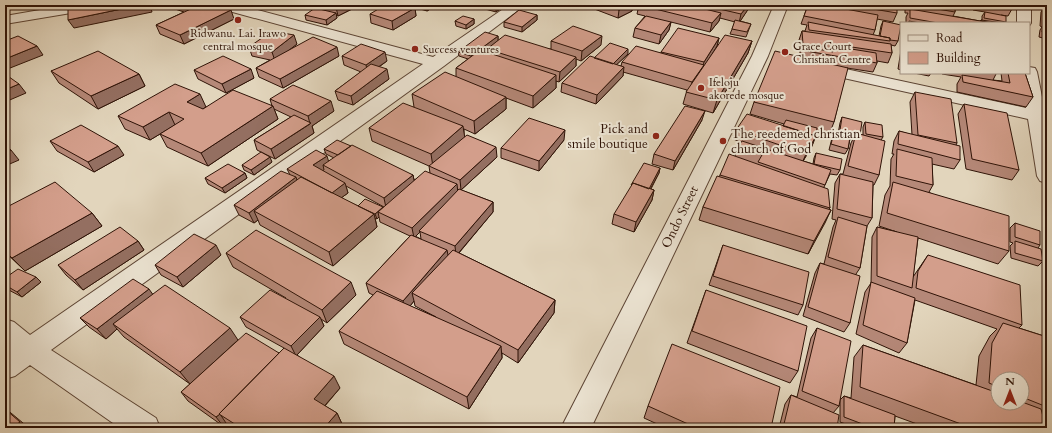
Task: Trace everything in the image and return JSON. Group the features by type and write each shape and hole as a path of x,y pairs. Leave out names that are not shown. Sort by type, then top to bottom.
{"street":[{"path":"5,20 95,5"},
{"path":"223,5 438,63"},
{"path":"258,14 276,5"},
{"path":"5,367 28,349 438,63 518,5"},
{"name":"Ondo Street","path":"576,428 767,57 781,5"},
{"path":"1024,5 1024,22"},
{"path":"806,66 1041,117"},
{"path":"1030,74 1041,117 1047,176"},
{"path":"5,330 28,349 145,428"}],"building":[{"path":"84,5 141,5 68,20 68,8"},
{"path":"184,5 215,5 231,10 180,35 156,25 193,8"},
{"path":"385,5 406,5 415,8 392,21 370,14"},
{"path":"607,5 627,5 619,10"},
{"path":"639,5 689,5 721,13 712,23"},
{"path":"702,5 748,5 741,14"},
{"path":"808,5 824,5 878,15 875,30 804,16"},
{"path":"849,5 892,5 897,6 897,13"},
{"path":"914,5 955,5 955,12"},
{"path":"999,5 1012,5 1013,7"},
{"path":"315,8 336,13 326,20 305,15"},
{"path":"1044,8 1047,8 1047,22 1043,21"},
{"path":"910,9 986,22 932,22 910,18"},
{"path":"519,10 537,15 522,27 504,22"},
{"path":"985,12 1006,16 1006,22 984,18"},
{"path":"463,16 474,19 466,25 455,21"},
{"path":"646,16 671,22 661,35 635,28"},
{"path":"735,20 751,24 747,32 732,29"},
{"path":"981,20 996,22 987,22"},
{"path":"883,21 900,25 898,41 880,36"},
{"path":"808,22 890,38 890,41 809,30"},
{"path":"573,26 602,36 582,51 551,41"},
{"path":"1043,26 1047,27 1047,34 1042,32"},
{"path":"678,28 719,38 704,62 661,52"},
{"path":"272,31 294,35 272,52 249,47"},
{"path":"802,31 891,44 892,53 825,43 825,47 803,44"},
{"path":"485,32 498,36 471,56 458,52"},
{"path":"505,35 576,57 560,72 487,49"},
{"path":"725,35 752,41 717,100 686,92"},
{"path":"18,36 37,46 5,59 5,41"},
{"path":"313,37 337,47 280,79 256,68"},
{"path":"610,43 628,49 613,64 594,58"},
{"path":"361,44 385,52 366,65 342,56"},
{"path":"636,46 704,65 692,82 622,62"},
{"path":"833,46 876,53 877,63 806,51 807,47 833,52"},
{"path":"480,50 556,75 533,96 456,68"},
{"path":"98,51 139,74 91,96 51,71"},
{"path":"775,51 848,68 834,122 754,102"},
{"path":"223,56 251,69 222,84 194,70"},
{"path":"590,56 624,67 597,95 562,83"},
{"path":"371,64 387,69 351,96 335,91"},
{"path":"445,72 506,97 474,121 412,94"},
{"path":"5,74 19,84 5,90"},
{"path":"1008,74 1025,74 1033,97 963,82 962,75 1010,83"},
{"path":"175,84 200,94 187,102 203,109 233,90 273,106 201,153 160,134 184,119 169,112 143,127 118,116"},
{"path":"293,85 331,101 308,116 270,99"},
{"path":"915,92 951,99 957,143 918,135"},
{"path":"403,103 463,126 431,154 369,128"},
{"path":"964,104 1007,113 1019,170 972,159"},
{"path":"685,106 705,111 675,161 654,154"},
{"path":"747,114 816,136 806,154 736,130"},
{"path":"294,115 311,123 271,149 254,140"},
{"path":"842,117 862,122 860,135 840,130"},
{"path":"529,118 565,130 539,161 501,148"},
{"path":"786,120 817,128 816,136 783,126"},
{"path":"865,122 882,125 883,137 866,134"},
{"path":"81,125 118,146 88,162 50,141"},
{"path":"899,131 960,146 960,160 898,144"},
{"path":"834,133 850,137 848,149 831,144"},
{"path":"856,133 885,141 879,175 848,166"},
{"path":"467,135 496,147 460,180 429,166"},
{"path":"337,140 351,146 338,155 324,149"},
{"path":"742,141 831,170 825,185 758,162 762,155 738,147"},
{"path":"5,144 11,150 5,153"},
{"path":"352,145 413,175 384,198 323,165"},
{"path":"897,149 932,158 933,185 896,176"},
{"path":"316,150 327,156 313,165 345,183 332,193 287,169"},
{"path":"261,152 270,157 251,170 242,165"},
{"path":"816,153 842,159 840,170 814,164"},
{"path":"729,154 828,189 830,208 720,175"},
{"path":"644,163 660,168 649,189 633,183 631,185"},
{"path":"228,164 245,173 222,188 205,178"},
{"path":"281,171 296,177 249,213 234,205"},
{"path":"425,171 457,184 412,228 378,212"},
{"path":"840,174 873,182 872,218 837,209"},
{"path":"717,176 831,210 814,241 703,207"},
{"path":"301,177 374,214 329,252 254,211"},
{"path":"55,182 92,213 12,258 5,251 5,208"},
{"path":"893,182 1009,216 1009,251 887,213"},
{"path":"633,183 654,190 636,222 614,214"},
{"path":"459,189 493,202 455,246 419,231"},
{"path":"365,199 383,207 375,214 358,206"},
{"path":"838,217 867,226 860,268 828,257"},
{"path":"1015,223 1040,231 1040,245 1015,237"},
{"path":"120,227 138,241 75,280 58,265"},
{"path":"877,227 918,237 912,288 877,276"},
{"path":"256,230 351,282 322,310 226,253"},
{"path":"194,234 216,245 177,277 155,265"},
{"path":"411,235 447,250 403,301 366,283"},
{"path":"1015,241 1041,249 1043,261 1015,253"},
{"path":"723,245 809,272 803,305 713,276"},
{"path":"453,250 555,300 518,350 412,293"},
{"path":"928,255 1020,285 1022,325 916,288 918,271"},
{"path":"820,263 860,276 850,323 808,307"},
{"path":"18,269 36,277 17,292 5,285 5,278"},
{"path":"133,279 149,289 97,329 80,318"},
{"path":"871,282 915,298 907,343 863,325"},
{"path":"165,285 230,328 180,372 113,324"},
{"path":"270,290 320,317 291,346 240,317"},
{"path":"706,290 807,326 798,371 692,331"},
{"path":"377,291 501,346 467,397 339,331"},
{"path":"1003,323 1047,337 1047,407 1030,400 1030,371 990,371 989,383 992,343"},
{"path":"817,328 851,341 839,406 802,391"},
{"path":"246,333 279,353 216,417 181,392"},
{"path":"672,344 780,387 771,428 697,428 648,406"},
{"path":"863,345 990,390 990,411 1030,411 1030,405 1041,409 1046,428 972,428 860,387"},
{"path":"284,348 334,376 314,399 337,413 324,428 292,428 286,424 283,428 241,428 219,414"},
{"path":"791,395 839,415 837,428 783,428"},
{"path":"844,396 895,415 894,428 873,428 844,417"},
{"path":"5,409 20,422 12,428 5,428"}],"place":[{"name":"Ridwanu. Lai. Irawo central mosque","path":"238,20"},
{"name":"Success ventures","path":"415,49"},
{"name":"Grace Court Christian Centre","path":"785,52"},
{"name":"Ifeloju akorede mosque","path":"701,88"},
{"name":"Pick and smile boutique","path":"656,136"},
{"name":"The reedemed christian church of God","path":"723,141"}]}
